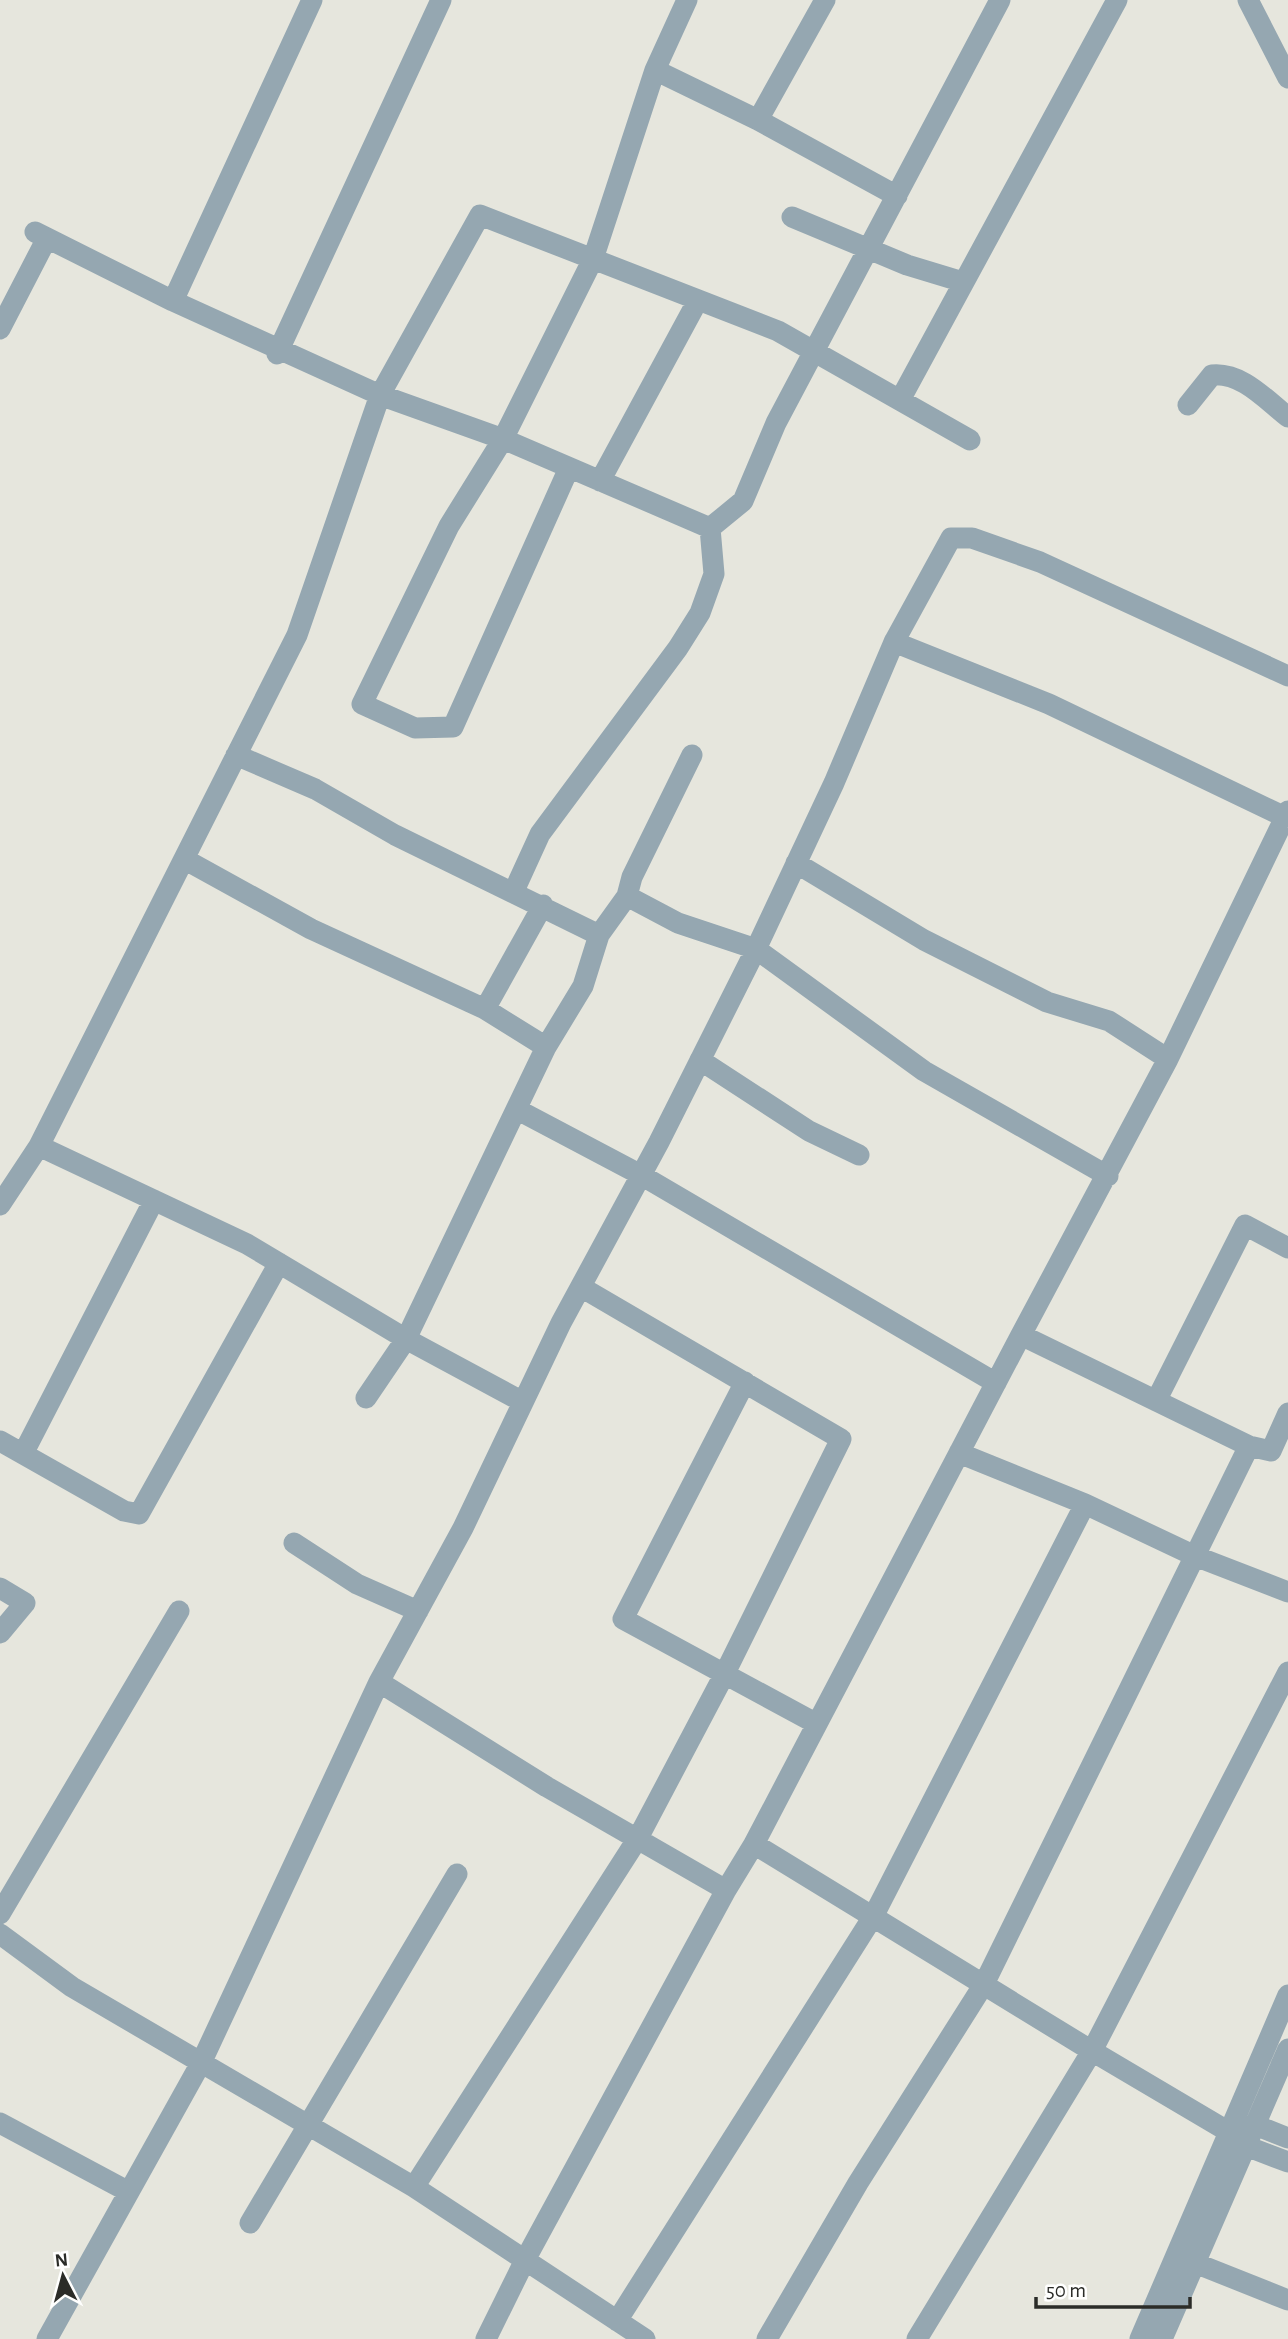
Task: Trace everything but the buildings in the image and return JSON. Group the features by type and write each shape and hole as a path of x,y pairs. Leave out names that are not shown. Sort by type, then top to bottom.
{"street":[{"path":"173,301 312,0"},
{"path":"278,351 441,0"},
{"path":"569,468 453,727 415,728 362,704 449,526 503,439 593,259 655,70 687,0"},
{"path":"758,120 825,0"},
{"path":"710,528 743,502 776,423 1000,0"},
{"path":"900,400 1117,0"},
{"path":"1248,0 1288,78"},
{"path":"655,70 758,120 897,196"},
{"path":"0,1205 39,1146 297,635 380,395 480,215 778,331 970,440"},
{"path":"792,216 907,265 963,282"},
{"path":"0,329 41,235 278,351 380,395 503,439 710,528"},
{"path":"600,481 698,300"},
{"path":"1188,405 1212,375 1224,374 1237,378 1288,417"},
{"path":"514,891 540,834 678,648 700,613 714,574 710,528"},
{"path":"47,2339 202,2061 379,1682 463,1528 580,1287 641,1175 756,949 894,642 951,538 972,538 1040,562 1288,676"},
{"path":"486,2339 525,2260 726,1890 754,1844 1021,1335 1108,1176 1168,1059 1286,814 1049,704 894,642"},
{"path":"236,755 315,789 396,835 543,905 599,935"},
{"path":"366,1398 406,1339 518,1111 546,1047 583,986 599,935 628,896 632,877 692,755"},
{"path":"184,859 311,929 485,1009 546,1047"},
{"path":"796,863 924,940 1047,1002 1109,1021 1168,1059"},
{"path":"628,896 678,923 756,949 924,1071 1108,1176"},
{"path":"485,1009 543,905"},
{"path":"700,1060 809,1131 859,1155"},
{"path":"518,1111 641,1175 996,1383"},
{"path":"39,1146 247,1244 406,1339 523,1402"},
{"path":"24,1452 154,1200"},
{"path":"1156,1401 1245,1225 1288,1248"},
{"path":"0,1441 24,1452 124,1511 139,1514 279,1263"},
{"path":"414,2187 636,1838 724,1675 841,1439 580,1287"},
{"path":"1021,1335 1249,1446 1271,1451 1288,1413"},
{"path":"745,1382 623,1619 817,1724"},
{"path":"766,2339 858,2183 984,1984 1249,1446"},
{"path":"959,1453 1085,1504 1195,1556 1288,1591"},
{"path":"617,2321 874,1915 1085,1504"},
{"path":"294,1544 357,1584 418,1611"},
{"path":"0,1588 25,1603 0,1633"},
{"path":"0,1913 179,1611"},
{"path":"917,2339 1092,2052 1288,1672"},
{"path":"379,1682 726,1890"},
{"path":"754,1844 874,1915 1092,2052 1229,2132 1246,2146 1288,2162"},
{"path":"250,2223 457,1874"},
{"path":"0,1934 72,1987 414,2187 645,2339"},
{"path":"1140,2339 1288,1995"},
{"path":"1162,2339 1288,2049"},
{"path":"0,2123 129,2192"},
{"path":"1229,2132 1255,2125 1288,2138"},
{"path":"1195,2263 1288,2300"}]}
